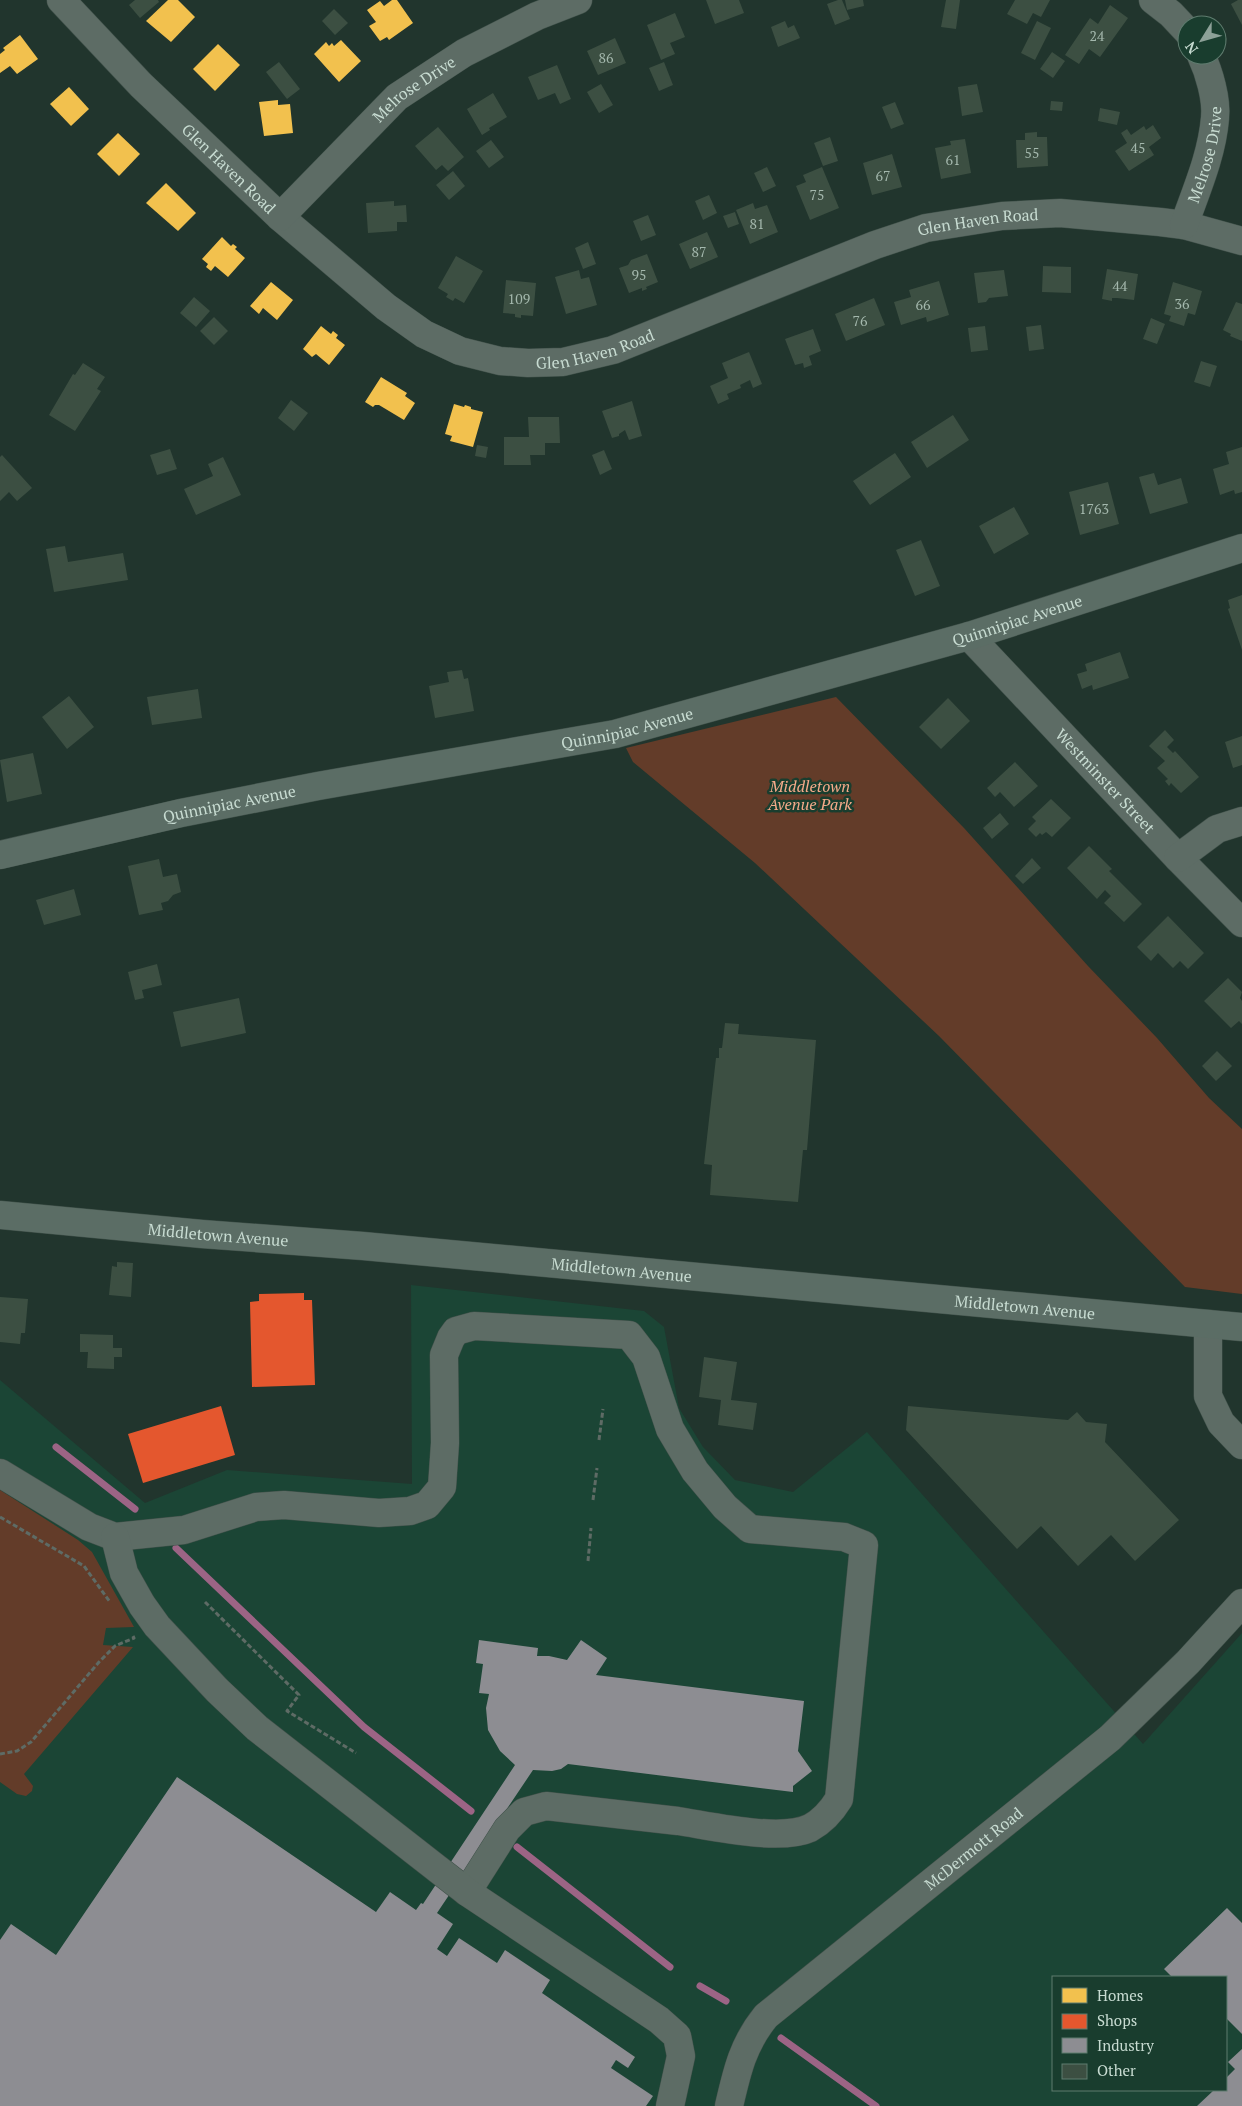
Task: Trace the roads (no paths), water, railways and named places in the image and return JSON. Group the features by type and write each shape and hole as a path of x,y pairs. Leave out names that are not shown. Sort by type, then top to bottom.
{"main road":[{"name":"Quinnipiac Avenue","path":"0,855 217,806 328,784 615,734 970,636 1242,548"},
{"name":"Middletown Avenue","path":"0,1215 202,1234 373,1246 1242,1327"}],"street":[{"name":"Glen Haven Road","path":"61,0 140,86 280,217 386,307 424,334 460,351 500,361 528,364 563,362 613,350 875,244 926,228 1002,216 1060,213 1184,225 1242,241"},
{"name":"Melrose Drive","path":"280,217 397,97 533,8 578,0"},
{"path":"1153,0 1177,20"},
{"name":"Melrose Drive","path":"1184,225 1211,142 1216,116 1212,92 1204,65"},
{"name":"Westminster Street","path":"970,636 1178,858 1242,923"},
{"path":"1178,858 1217,829 1242,821"},
{"path":"1208,1324 1208,1396 1221,1423 1242,1446"},
{"path":"0,1473 81,1522 115,1537 184,1530 256,1507 284,1505 379,1513 410,1511 427,1505 442,1487 444,1355 450,1338 456,1331 474,1326 628,1335 646,1357 670,1429 695,1471 725,1507 750,1529 844,1537 864,1545 839,1799 830,1814 809,1828 784,1833 726,1830 679,1822 546,1806 524,1812 507,1829 467,1892"},
{"path":"115,1537 124,1573 142,1605 157,1626 216,1690 261,1732 467,1892 659,2020 677,2036 682,2056 670,2106"},
{"name":"McDermott Road","path":"729,2106 737,2070 746,2046 753,2032 766,2016 1110,1738 1188,1662 1242,1603"}],"waterway":[{"path":"56,1447 135,1509"},
{"path":"176,1548 364,1727 471,1811"},
{"path":"517,1847 670,1967"},
{"path":"700,1986 726,2001"},
{"path":"781,2038 876,2106"}],"park label":[{"name":"Middletown Avenue Park","path":"810,795"}]}
